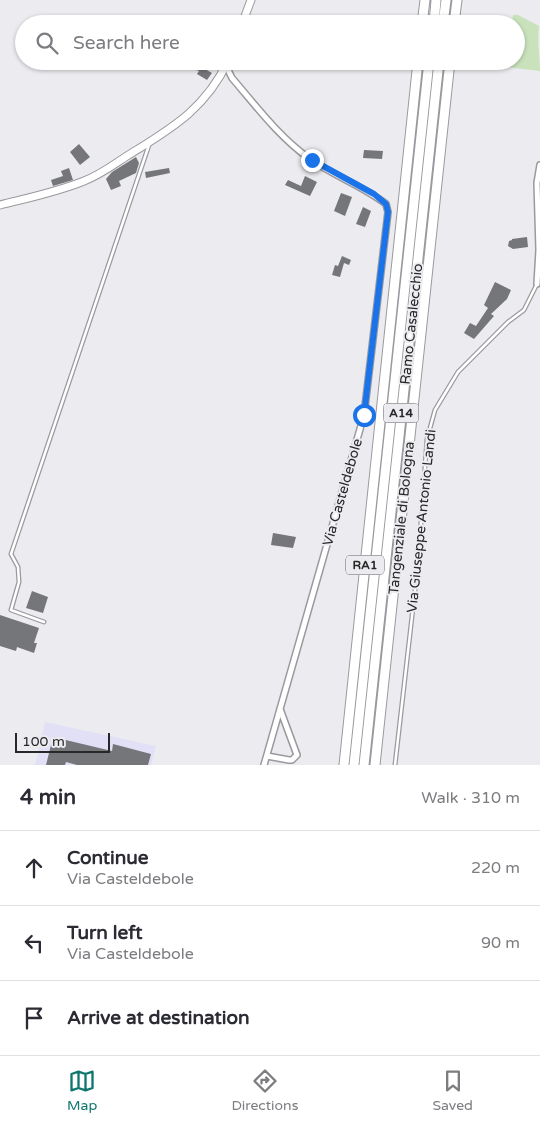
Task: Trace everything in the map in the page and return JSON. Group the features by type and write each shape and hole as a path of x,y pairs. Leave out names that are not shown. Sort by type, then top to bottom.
{"highway":[{"path":"423,15 425,0"},
{"path":"435,15 436,0"},
{"path":"444,15 446,0"},
{"path":"455,15 457,0"},
{"name":"RA1","path":"344,765 417,70"},
{"name":"Ramo Casalecchio","path":"354,765 429,70"},
{"name":"Ramo Casalecchio","path":"364,765 438,70"},
{"name":"Tangenziale di Bologna","path":"375,765 449,70"}],"street":[{"path":"245,15 251,0"},
{"name":"Via Casteldebole","path":"0,205 59,190 102,172 170,130 188,115 218,80 224,70"},
{"name":"Via Casteldebole","path":"229,70 232,78 296,149 312,160 374,194 386,204 388,212 364,415 264,765"},
{"path":"218,80 225,77 232,78"},
{"name":"Via Giuseppe Antonio Landi","path":"538,284 537,183 540,165"},
{"path":"267,756 292,760 297,755 280,709"}],"lane":[{"path":"44,622 11,610 19,582 18,567 12,554 149,142"},
{"name":"Via Giuseppe Antonio Landi","path":"395,765 418,564 428,439 435,410 458,372 508,322 524,310 538,284"}],"shaded area":[{"path":"45,722 156,746 151,765 35,765"}],"green space":[{"path":"525,19 539,26 540,71 525,69"}],"building":[{"path":"196,70 207,70 212,73 207,80 197,74 199,71"},
{"path":"79,144 90,157 80,165 70,152"},
{"path":"364,150 383,151 382,159 363,158"},
{"path":"136,157 139,163 136,173 119,181 121,186 111,190 106,179 112,172"},
{"path":"69,168 73,180 53,186 51,180 63,176 61,171"},
{"path":"169,168 170,173 146,178 145,172"},
{"path":"305,176 317,182 310,196 285,185 288,180 301,186"},
{"path":"341,193 352,197 345,216 334,211"},
{"path":"363,207 371,211 365,227 356,224"},
{"path":"527,237 528,247 513,249 508,246 509,241 512,239"},
{"path":"342,256 351,260 349,265 344,263 340,277 332,275 335,265 338,266"},
{"path":"495,282 511,290 507,299 491,314 494,316 474,339 464,333 470,323 476,326 488,308 484,305"},
{"path":"273,533 296,537 293,548 271,545"},
{"path":"32,591 48,597 43,613 26,608"},
{"path":"0,615 39,628 34,643 37,643 34,653 17,647 16,651 0,646"},
{"path":"53,737 112,751 113,744 151,754 148,765 77,765 66,762 65,765 46,765"}],"route":[{"path":"312,160 374,194 386,204 388,212 364,415"}]}
